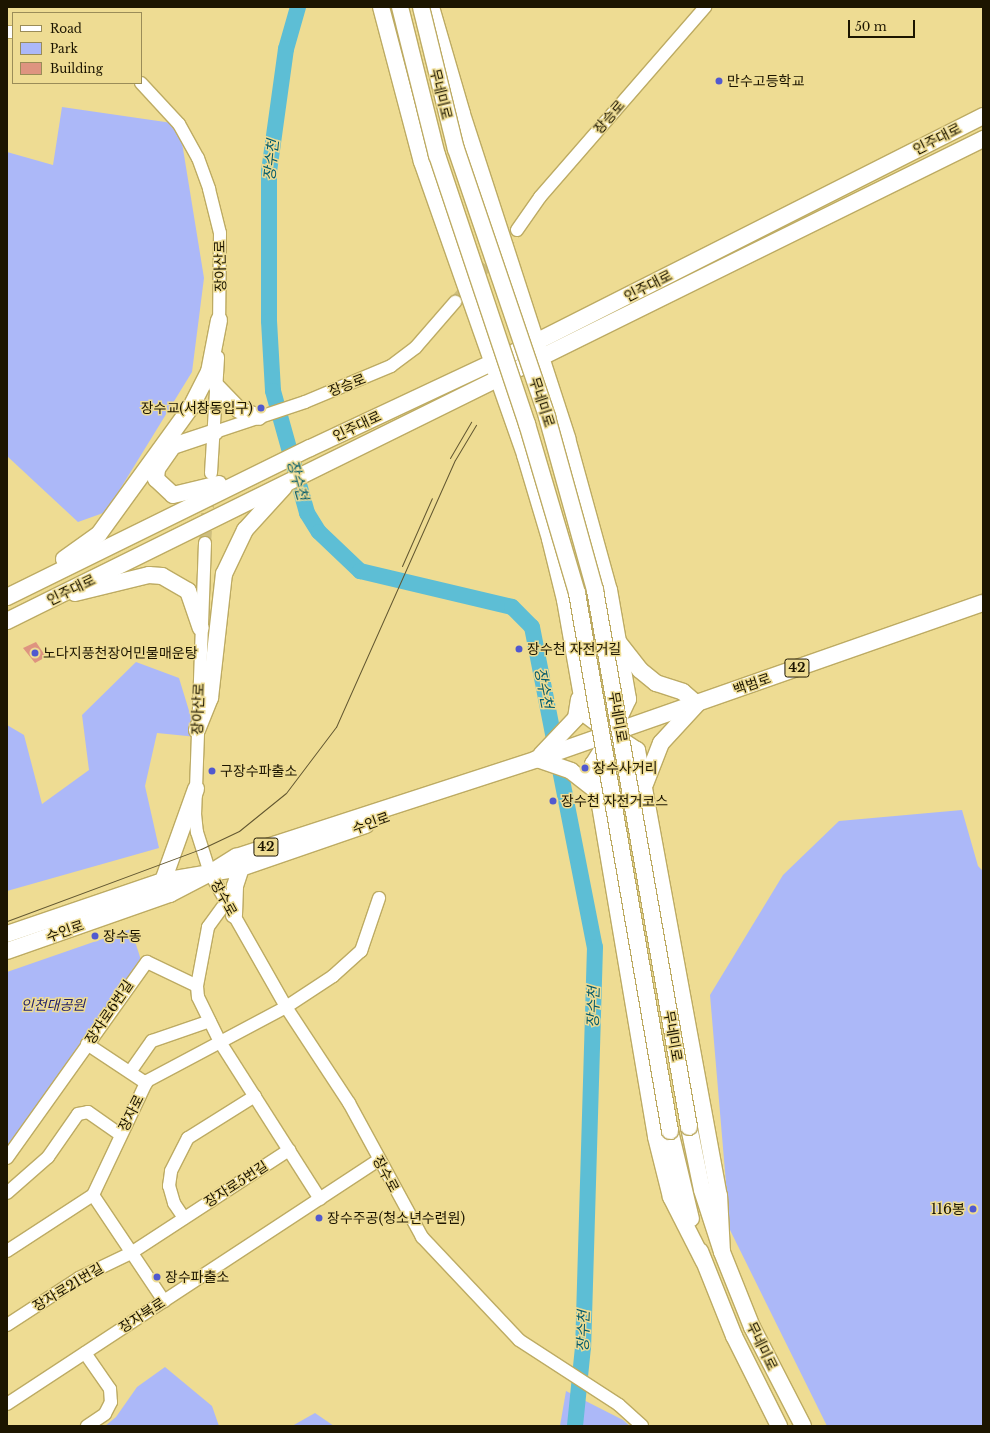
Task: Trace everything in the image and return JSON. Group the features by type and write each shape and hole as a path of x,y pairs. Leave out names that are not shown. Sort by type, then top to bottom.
{"main road":[{"path":"381,7 422,162 491,363 498,379 550,539 566,600 585,714 637,750 718,1195 722,1252"},
{"name":"무네미로","path":"400,7 437,155 530,431 577,594 670,1131 703,1260 734,1336 779,1426"},
{"name":"무네미로","path":"420,7 456,149 550,425 595,590 689,1127 702,1190 722,1252 752,1327 803,1426"},
{"path":"432,7 534,344 592,522 628,699 612,734 593,764 592,786 656,1137 671,1197 703,1260"},
{"name":"인주대로","path":"7,597 310,448 534,344 983,116"},
{"name":"인주대로","path":"7,621 983,139"},
{"path":"7,594 99,534 192,407 209,372 219,320"},
{"path":"217,387 239,410 264,416"},
{"path":"215,432 173,446 157,469 156,479 163,490 173,495 185,495 279,464"},
{"path":"197,730 210,698 224,574 245,530 286,484"},
{"path":"61,594 89,592 149,575 162,576 188,591 201,628"},
{"name":"백범로","path":"612,734 983,603"},
{"path":"617,640 640,670 656,682 683,692 697,704 661,743 652,757 644,788"},
{"path":"532,760 576,718 580,689"},
{"name":"수인로","path":"7,951 170,894 210,873 236,857 612,734"},
{"path":"532,760 571,771 592,786"},
{"name":"수인로","path":"7,934 163,881 241,868 532,760"},
{"path":"163,881 196,789"},
{"path":"230,909 241,868"}],"street":[{"name":"장승로","path":"517,230 540,196 705,7"},
{"name":"장아산로","path":"142,84 179,124 198,158 209,189 220,233 217,387 211,473"},
{"name":"장승로","path":"215,432 305,402 391,366 416,347 455,302"},
{"name":"장아산로","path":"205,543 196,789 197,832 210,873"},
{"name":"장수로","path":"210,873 286,1007 337,1083 378,1160 427,1243 519,1340 563,1371 620,1405 642,1426"},
{"path":"286,1007 334,976 361,951 379,898"},
{"path":"230,909 208,927 197,986 210,1021 220,1042 320,1198"},
{"name":"장자로6번길","path":"7,1158 147,962 197,986"},
{"name":"장자로","path":"93,1195 120,1134 146,1084 286,1007"},
{"path":"130,1072 152,1041 210,1021"},
{"path":"87,1044 146,1084"},
{"path":"184,1218 169,1186 171,1170 188,1138 255,1096"},
{"path":"7,1193 48,1157 78,1114 88,1112 120,1134"},
{"name":"장자로5번길","path":"131,1253 289,1150"},
{"name":"장자북로","path":"7,1404 378,1160"},
{"path":"7,1251 93,1195 164,1301"},
{"name":"장자로21번길","path":"7,1325 79,1278 131,1253"},
{"path":"85,1353 110,1389 111,1402 105,1414 87,1426"}],"green space":[{"path":"62,107 179,124 204,278 192,372 106,512 78,522 7,456 7,152 53,165"},
{"path":"136,662 179,678 197,737 157,733 145,786 159,848 7,891 7,725 24,735 42,804 89,770 82,715"},
{"path":"962,810 978,866 983,871 983,1426 827,1426 730,1230 710,995 783,875 839,821"},
{"name":"인천대공원","path":"131,929 141,960 7,1152 7,972"},
{"path":"165,1367 212,1406 219,1426 105,1426 116,1417 137,1387"},
{"path":"566,1391 623,1420 630,1426 560,1426"},
{"path":"315,1413 334,1426 292,1426"}],"building":[{"name":"노다지풍천장어민물매운탕","path":"36,642 46,657 35,663 23,648"}],"waterway":[{"name":"장수천","path":"298,7 286,49 269,171 269,321 273,391 307,513 319,532 360,571 512,607 532,627 595,947 583,1347 575,1426"}],"tunnel":[{"path":"455,302 517,230"},
{"path":"205,543 209,492"}],"tram line":[{"path":"450,458 471,422"},
{"path":"7,921 201,849 239,831 286,793 336,727 455,460 476,425"},
{"path":"402,566 432,498"}],"place":[{"name":"만수고등학교","path":"719,81"},
{"name":"장수교(서창동입구)","path":"261,408"},
{"name":"장수천 자전거길","path":"519,649"},
{"name":"노다지풍천장어민물매운탕","path":"35,653"},
{"name":"장수사거리","path":"585,768"},
{"name":"구장수파출소","path":"212,771"},
{"name":"장수천 자전거코스","path":"553,801"},
{"name":"장수동","path":"95,936"},
{"name":"116봉","path":"973,1209"},
{"name":"장수주공(청소년수련원)","path":"319,1218"},
{"name":"장수파출소","path":"157,1277"}]}
